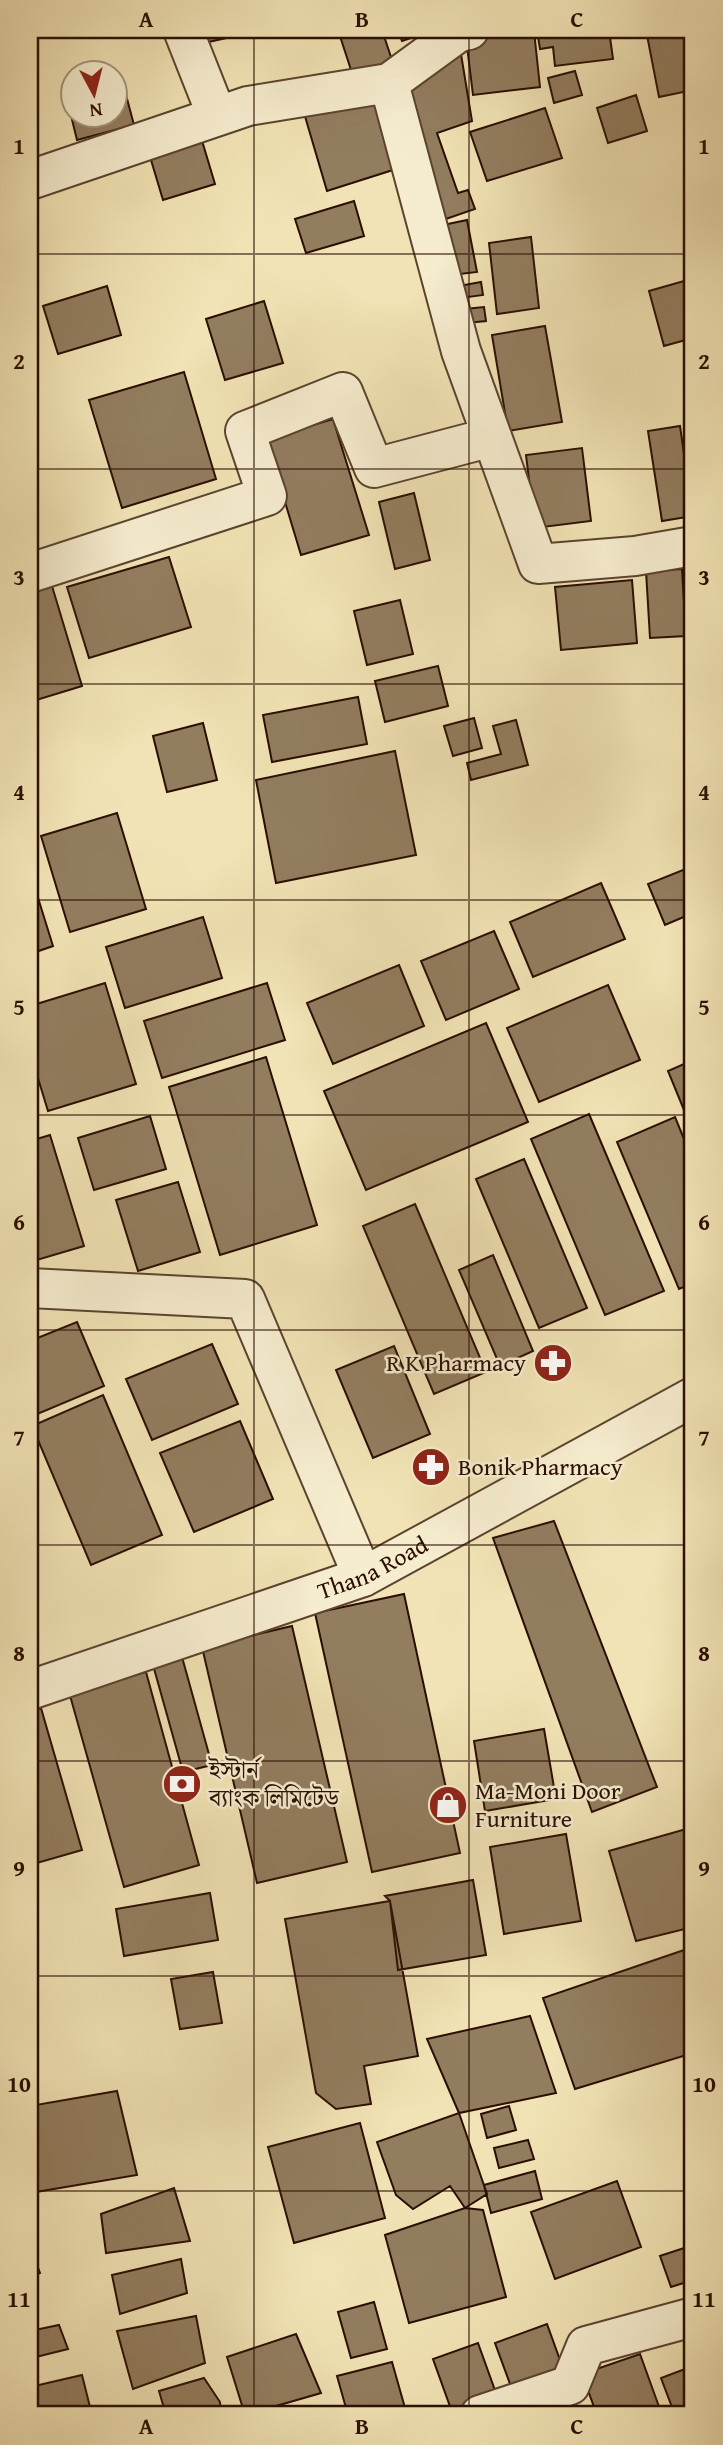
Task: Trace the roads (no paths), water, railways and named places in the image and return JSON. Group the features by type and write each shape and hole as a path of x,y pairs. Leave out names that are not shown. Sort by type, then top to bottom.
{"street":[{"path":"183,30 217,116"},
{"path":"30,180 248,106 389,83 459,32 469,30"},
{"path":"389,83 461,351 538,564 635,556 693,546"},
{"path":"30,573 267,496 245,431 343,392 374,468 492,437"},
{"path":"30,1288 245,1299 363,1577"},
{"name":"Thana Road","path":"30,1689 363,1577 693,1397"},
{"path":"480,2415 570,2385 586,2346 693,2317"}],"place":[{"name":"R K Pharmacy","path":"553,1363"},
{"name":"Bonik Pharmacy","path":"431,1467"},
{"name":"ইস্টার্ন ব্যাংক লিমিটেড","path":"182,1784"},
{"name":"Ma-Moni Door Furniture","path":"448,1805"}]}
